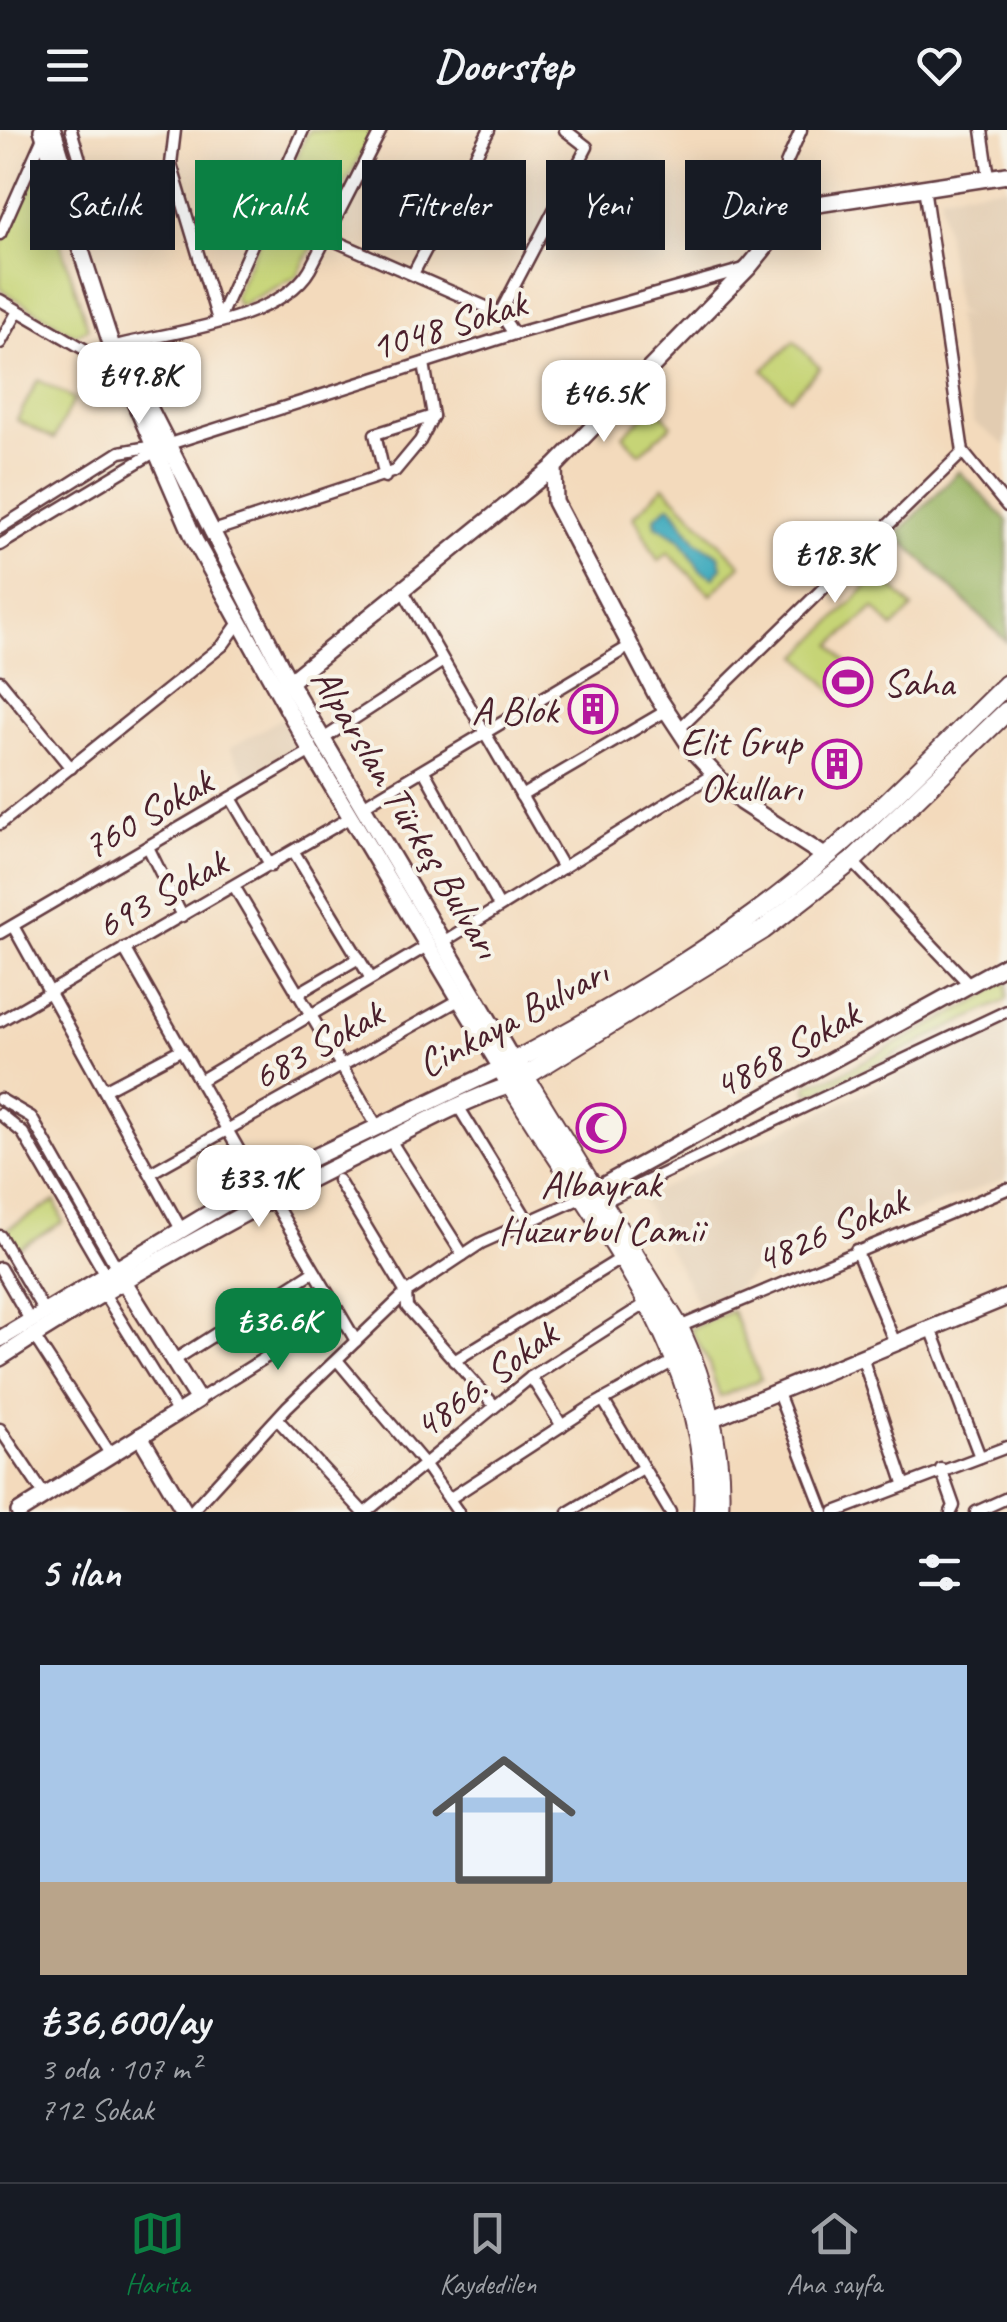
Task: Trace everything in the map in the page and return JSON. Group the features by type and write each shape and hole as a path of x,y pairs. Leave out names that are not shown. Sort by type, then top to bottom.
{"main road":[{"name":"Alparslan Türkeş Bulvarı","path":"46,132 57,160"},
{"name":"Alparslan Türkeş Bulvarı","path":"46,132 121,371 238,624 317,745 507,1064"},
{"path":"821,203 1007,174"},
{"name":"Alparslan Türkeş Bulvarı","path":"89,250 118,345 158,447 209,532 289,682 317,745"},
{"path":"289,682 554,467 764,250"},
{"path":"554,467 555,502 678,730 712,775 741,802 826,857"},
{"name":"Cinkaya Bulvarı","path":"0,1358 36,1322 112,1280 258,1184 507,1064 738,924 826,857 1007,684"},
{"name":"Cinkaya Bulvarı","path":"0,1339 272,1197 560,1058 763,930 852,861 1007,710"},
{"name":"Alparslan Türkeş Bulvarı","path":"435,944 459,1000 519,1081 679,1327 696,1365 710,1420 719,1475 719,1512"},
{"name":"4868 Sokak","path":"593,1197 1007,964"},
{"path":"546,1108 544,1077 560,1058"},
{"name":"Alparslan Türkeş Bulvarı","path":"519,1081 546,1108 593,1197 620,1259 676,1360 699,1445 703,1512"},
{"path":"19,1512 198,1400 112,1280"},
{"path":"710,1420 1006,1300"},
{"path":"140,1436 188,1512"}],"street":[{"path":"72,130 81,160"},
{"path":"172,160 174,130"},
{"path":"218,322 303,130"},
{"path":"342,206 382,130"},
{"path":"413,274 489,130"},
{"path":"500,313 587,147 565,130"},
{"path":"788,160 800,130"},
{"path":"982,130 989,177"},
{"path":"0,234 46,132"},
{"path":"175,183 218,322"},
{"path":"924,186 963,452 1007,506"},
{"path":"342,244 500,313 514,334"},
{"path":"118,345 252,311 296,288 318,250"},
{"name":"1048 Sokak","path":"158,447 514,334 750,268"},
{"path":"0,300 121,371"},
{"path":"0,342 18,311"},
{"path":"209,532 385,477 414,450 433,416 424,363"},
{"path":"385,477 375,434 433,416"},
{"path":"0,528 120,452 158,447"},
{"path":"0,545 158,447"},
{"path":"678,730 963,452"},
{"path":"402,590 562,868"},
{"path":"0,824 223,645 238,624"},
{"name":"693 Sokak","path":"0,1021 271,866 630,646"},
{"name":"760 Sokak","path":"0,933 317,745 444,661"},
{"path":"0,681 70,768"},
{"path":"521,796 666,711"},
{"path":"424,770 499,906"},
{"path":"201,1080 370,977 499,906 712,775"},
{"path":"230,798 271,866"},
{"path":"148,847 182,916"},
{"path":"294,852 370,977"},
{"path":"852,861 970,985"},
{"path":"234,886 377,1126"},
{"path":"13,926 182,1231"},
{"path":"124,948 258,1184"},
{"path":"297,994 358,958"},
{"name":"683 Sokak","path":"152,1172 459,1000"},
{"path":"593,1197 805,1106 1007,1010"},
{"path":"106,1089 182,1049"},
{"path":"791,1084 805,1106"},
{"path":"0,1098 31,1117 178,1412"},
{"path":"458,1106 527,1219"},
{"path":"0,1114 23,1133 112,1280"},
{"path":"390,1140 463,1255"},
{"path":"338,1180 406,1293 407,1307 494,1405"},
{"name":"4826 Sokak","path":"679,1327 1007,1189"},
{"path":"272,1197 356,1341"},
{"name":"4868 Sokak","path":"188,1512 406,1293 527,1219 593,1197"},
{"path":"2,1243 36,1322"},
{"path":"856,1250 895,1343"},
{"path":"454,1360 620,1259"},
{"path":"0,1268 36,1322 111,1454"},
{"path":"173,1361 313,1272"},
{"name":"4866. Sokak","path":"364,1512 531,1377 647,1302"},
{"path":"198,1400 338,1312"},
{"path":"931,1328 980,1457"},
{"path":"862,1357 904,1483"},
{"path":"337,1360 423,1462 458,1512"},
{"path":"449,1499 603,1400 676,1360"},
{"path":"531,1377 562,1426"},
{"path":"778,1392 824,1512"},
{"path":"603,1400 670,1512"},
{"path":"277,1419 364,1512"},
{"path":"0,1430 45,1496"},
{"path":"835,1512 941,1468 1007,1447"},
{"path":"570,1512 644,1468"},
{"path":"941,1468 954,1506 951,1512"},
{"path":"976,1512 1007,1498"}],"shaded area":[{"path":"1007,186 1007,446 974,423 955,313 967,317 957,311 940,195"},
{"path":"282,718 300,750 249,780 230,748"},
{"path":"1007,1024 1007,1178 902,1217 791,1238 729,1295 700,1307 641,1198"}],"green space":[{"path":"309,130 374,130 342,191 342,160 296,160"},
{"path":"30,185 30,250 63,250 88,328 75,335 0,289 0,247"},
{"path":"255,250 311,250 297,276 239,306 234,297"},
{"path":"794,341 820,368 790,398 763,370"},
{"path":"38,380 74,399 54,439 17,420"},
{"path":"655,406 672,425 640,454 623,435"},
{"path":"959,471 1007,521 1007,642 896,535"},
{"path":"664,486 741,565 711,595 668,553 658,561 634,516"},
{"path":"879,574 913,608 893,628 874,608 832,645 860,679 840,698 799,656"},
{"path":"1007,979 1007,1000 815,1093 807,1092 808,1084 836,1076 984,997"},
{"path":"55,1201 63,1222 16,1249 5,1230"},
{"path":"732,1311 761,1379 720,1397 708,1361 690,1329"}],"water":[{"path":"670,505 697,542 719,555 722,567 714,577 700,570 680,539 656,525 655,517"}],"place":[{"name":"Saha","path":"848,682"},
{"name":"A Blok","path":"593,709"},
{"name":"Elit Grup Okulları","path":"837,764"},
{"name":"Albayrak Huzurbul Camii","path":"601,1128"}]}
